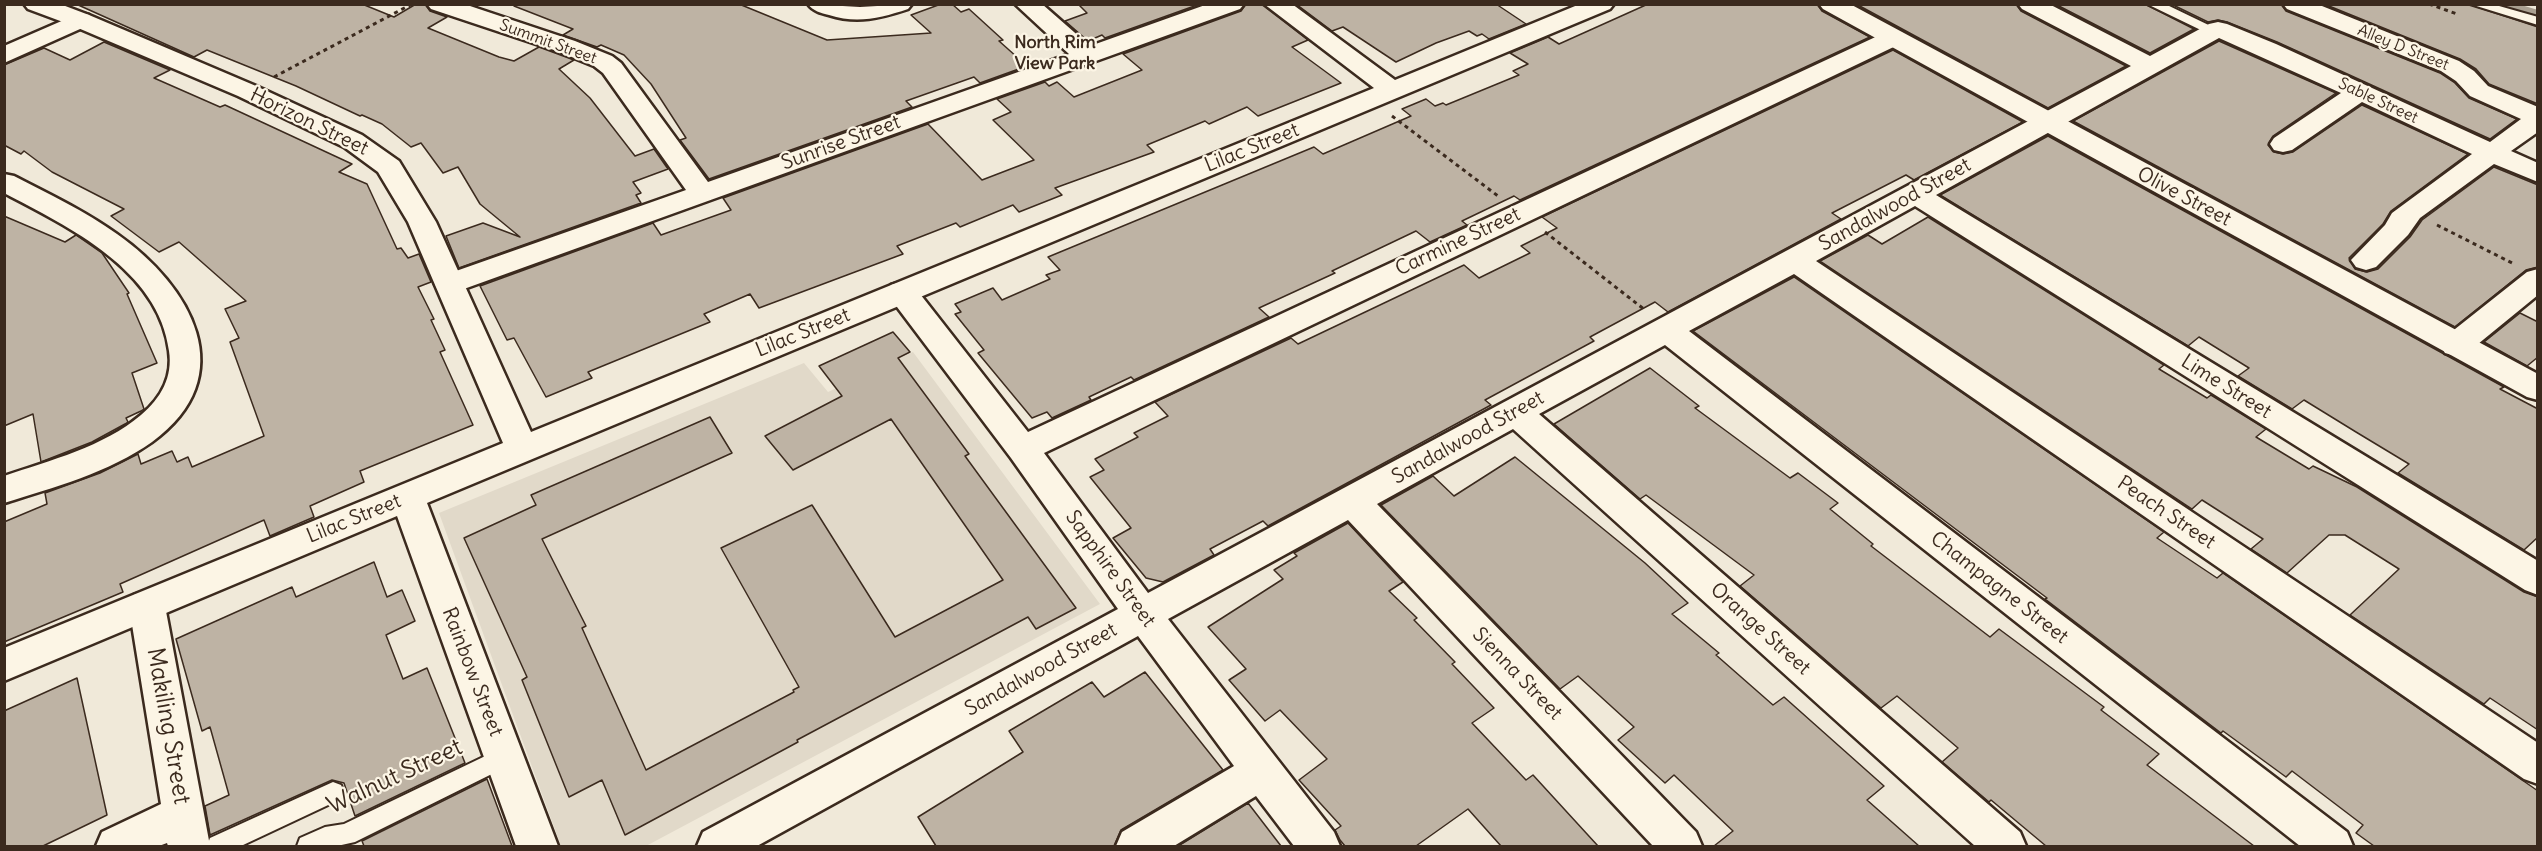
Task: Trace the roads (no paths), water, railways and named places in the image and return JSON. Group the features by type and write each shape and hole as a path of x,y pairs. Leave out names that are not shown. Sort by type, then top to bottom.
{"street":[{"name":"Horizon Street","path":"36,4 80,20 247,91 354,141 389,167 422,222 522,450"},
{"name":"Summit Street","path":"439,4 566,46 603,61 612,68 702,193"},
{"path":"820,4 849,15 863,15 900,4"},
{"path":"1026,4 1085,55"},
{"name":"Sunrise Street","path":"450,284 1232,4"},
{"path":"1276,4 1393,90"},
{"name":"Lilac Street","path":"4,665 1602,4"},
{"name":"Olive Street","path":"1831,4 2538,389"},
{"path":"2030,4 2151,66"},
{"name":"Alley D Street","path":"2295,4 2450,66 2465,76 2479,91 2538,118"},
{"path":"2267,49 2319,14"},
{"path":"4,56 80,20"},
{"name":"Sandalwood Street","path":"718,846 2216,30"},
{"name":"Sable Street","path":"2216,30 2267,49 2538,174"},
{"name":"Carmine Street","path":"1023,449 1893,38"},
{"path":"2283,144 2360,92"},
{"path":"2366,260 2398,229 2402,219 2410,212 2538,118"},
{"path":"4,182 84,224 137,264 155,284 173,310 185,344 188,369 170,406 152,424 122,443 4,490"},
{"name":"Lime Street","path":"1915,194 2538,580"},
{"name":"Peach Street","path":"1794,260 2538,766"},
{"path":"2456,345 2527,272"},
{"name":"Sapphire Street","path":"902,292 1023,449 1143,615 1318,846"},
{"name":"Champagne Street","path":"1667,330 2332,846"},
{"name":"Orange Street","path":"1515,412 2006,846"},
{"name":"Rainbow Street","path":"406,497 504,757 533,845"},
{"name":"Sienna Street","path":"1353,501 1682,846"},
{"name":"Makiling Street","path":"147,606 186,830"},
{"path":"1137,846 1261,771"},
{"path":"117,846 186,830"}],"lane":[{"path":"2153,4 2216,30"},
{"path":"2476,4 2538,21"},
{"name":"Walnut Street","path":"308,846 325,838 347,834 504,757"},
{"path":"218,846 333,792"}],"waterway":[{"path":"2469,4 2538,22"}],"district":[{"name":"North Rim View Park","path":"1055,53"}]}
